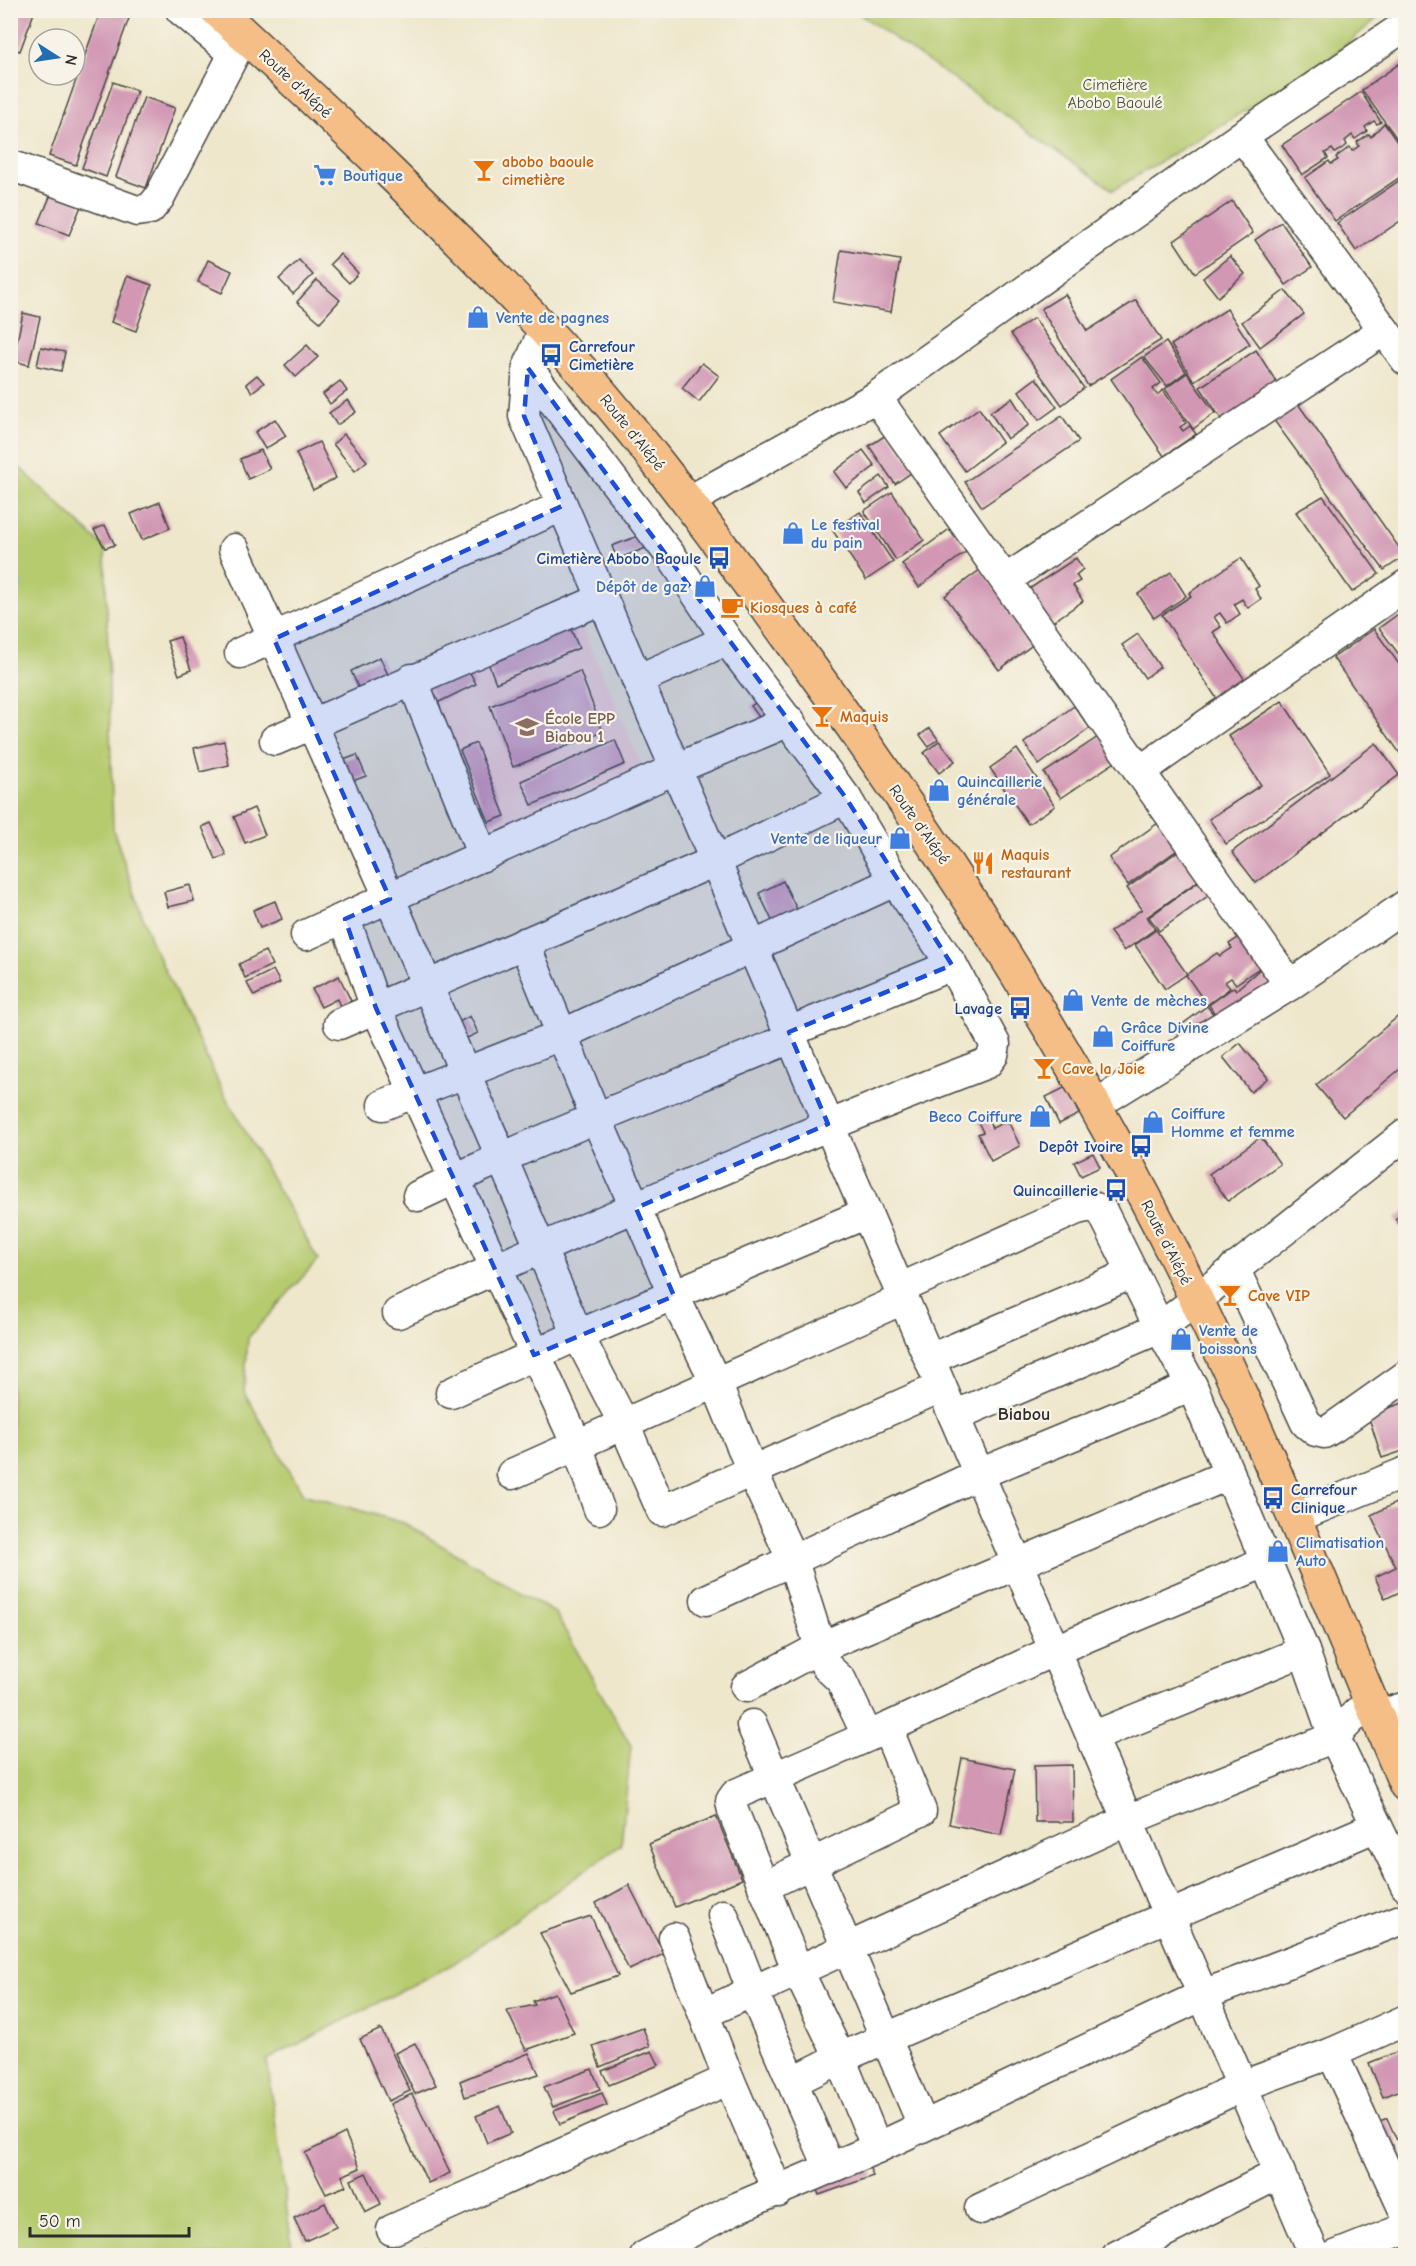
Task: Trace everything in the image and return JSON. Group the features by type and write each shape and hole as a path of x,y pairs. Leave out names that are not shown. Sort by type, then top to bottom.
{"main road":[{"name":"Route d'Alépé","path":"217,10 239,44 391,173 544,328 689,501 837,703 965,889 1040,1010 1095,1105 1196,1298 1242,1396 1294,1518 1384,1709 1406,1785"}],"street":[{"path":"10,165 137,211 150,209 159,198 239,44 181,10"},
{"path":"689,501 876,397 1242,136 1406,25"},
{"path":"1242,136 1406,360"},
{"path":"544,328 528,368 524,416 1315,2256"},
{"path":"1005,580 1384,330"},
{"path":"398,1313 541,1247 828,1124 987,1063 993,1055 995,1044 952,965 895,881 846,798 727,640 674,560 528,368"},
{"path":"876,397 1290,985"},
{"path":"240,653 562,506"},
{"path":"234,549 390,899 463,1074 578,1335 624,1424 662,1511 942,1387"},
{"path":"1139,772 1406,585"},
{"path":"275,740 602,599"},
{"path":"637,680 727,640"},
{"path":"412,679 483,856"},
{"path":"306,935 675,769 790,721"},
{"path":"339,1024 715,861 846,798"},
{"path":"383,1105 561,1035 895,881"},
{"path":"1095,1105 1290,985 1406,905"},
{"path":"345,919 376,1008 455,1178 494,1269 577,1445 599,1509"},
{"path":"524,943 597,1120 674,1296 716,1383 752,1471 793,1561 826,1666 841,1680 877,1732 921,1811 763,1887"},
{"path":"418,1196 501,1157 597,1120 952,965"},
{"path":"954,1416 1160,1328 1406,1134"},
{"path":"512,1474 716,1383 1077,1209 1092,1206 1102,1211 1160,1328 1192,1386 1268,1561 1304,1651 1334,1737 1406,1886"},
{"path":"451,1393 534,1354 867,1213"},
{"path":"1234,1268 1306,1423 1316,1431 1324,1433 1335,1427 1406,1376"},
{"path":"930,1359 1133,1273"},
{"path":"706,1600 979,1474 1192,1386"},
{"path":"1294,1518 1406,1472"},
{"path":"746,1687 821,1647 1230,1474"},
{"path":"877,2148 840,2058 798,1971 733,1811 731,1801 736,1794 1055,1650 1268,1561"},
{"path":"1092,1737 1304,1651"},
{"path":"705,2013 848,1950 1128,1820 1334,1737 1358,1712 1384,1709"},
{"path":"752,1725 923,2125"},
{"path":"794,2081 840,2058 1377,1826"},
{"path":"723,1915 753,1992 794,2081 830,2169"},
{"path":"645,2256 734,2209 877,2148 1203,1995 1406,1918"},
{"path":"674,1938 729,2079 778,2192"},
{"path":"980,2209 1242,2086 1332,2053 1406,2020"},
{"path":"1332,2053 1406,2214"},
{"path":"392,2230 729,2079"},
{"path":"1117,2256 1280,2173"},
{"path":"1335,2256 1406,2228"}],"highlighted area":[{"path":"528,368 846,798 952,965 789,1032 828,1124 636,1208 674,1296 534,1355 376,1008 345,919 390,899 274,639 562,506 524,416"}],"shaded area":[{"name":"École EPP Biabou 1","path":"576,613 643,769 478,841 411,684"},
{"path":"1405,2240 1405,2255 1370,2255"}],"green space":[{"name":"Cimetière Abobo Baoulé","path":"855,11 1386,11 1324,63 1113,190"},
{"path":"11,459 105,548 113,829 151,941 223,1092 318,1260 248,1338 244,1392 303,1494 404,1523 555,1613 631,1746 621,1845 453,1964 267,2060 292,2248 297,2255 11,2255"}],"building":[{"path":"10,10 35,10 20,51 10,48"},
{"path":"101,10 132,10 76,165 49,156 74,87 87,87 87,49"},
{"path":"1406,59 1406,139 1400,143 1362,90"},
{"path":"113,82 137,91 106,177 82,168"},
{"path":"1361,92 1381,122 1377,124 1374,121 1365,127 1367,131 1355,139 1352,135 1345,141 1347,145 1335,153 1332,149 1325,153 1328,158 1302,175 1282,145"},
{"path":"144,97 175,108 146,188 116,177"},
{"path":"1384,123 1406,155 1406,173 1335,221 1305,178 1329,161 1331,164 1338,160 1336,157 1350,147 1352,151 1359,146 1357,142 1369,134 1371,137"},
{"path":"1406,176 1406,217 1356,251 1337,223"},
{"path":"52,192 82,204 69,235 39,223"},
{"path":"1232,201 1253,233 1195,273 1174,241"},
{"path":"1281,222 1312,267 1286,285 1255,240"},
{"path":"841,250 900,260 891,312 833,302"},
{"path":"340,254 358,273 349,283 330,264"},
{"path":"1230,256 1245,274 1218,297 1203,278"},
{"path":"208,260 232,271 222,293 198,282"},
{"path":"299,260 313,275 293,294 279,279"},
{"path":"127,276 152,285 136,331 111,322"},
{"path":"317,280 340,300 320,322 297,302"},
{"path":"1285,290 1304,314 1260,347 1242,322"},
{"path":"1065,294 1087,331 1136,300 1161,340 1088,386 1041,309"},
{"path":"1227,309 1250,344 1194,381 1171,345"},
{"path":"23,313 40,317 29,365 13,361"},
{"path":"1034,318 1084,388 1062,405 1011,334"},
{"path":"1166,342 1186,372 1167,386 1144,357"},
{"path":"307,345 318,357 296,377 285,365"},
{"path":"41,347 65,352 61,371 37,366"},
{"path":"1256,350 1281,389 1225,425 1200,387"},
{"path":"1142,357 1161,383 1153,389 1157,395 1163,390 1186,423 1180,427 1183,431 1190,426 1196,434 1164,456 1111,379"},
{"path":"702,363 719,376 699,402 682,388"},
{"path":"1187,373 1215,413 1193,429 1165,389"},
{"path":"257,375 264,383 252,392 246,384"},
{"path":"1036,378 1057,407 1039,420 1019,391"},
{"path":"340,381 347,391 330,404 323,394"},
{"path":"1012,398 1029,425 1007,439 990,412"},
{"path":"1294,398 1405,556 1384,570 1270,415"},
{"path":"348,400 356,412 337,425 329,413"},
{"path":"979,408 1002,442 965,471 940,436"},
{"path":"1062,416 1079,441 982,507 965,482"},
{"path":"275,419 286,436 265,449 255,432"},
{"path":"889,433 915,470 895,484 869,446"},
{"path":"344,434 367,461 355,471 333,444"},
{"path":"319,442 336,478 313,490 296,453"},
{"path":"261,450 270,469 248,479 240,459"},
{"path":"863,450 875,466 846,488 834,472"},
{"path":"881,476 889,487 866,503 859,493"},
{"path":"892,492 924,540 896,560 864,511"},
{"path":"1323,496 1379,574 1352,592 1296,512"},
{"path":"160,502 170,528 142,540 131,514"},
{"path":"860,512 893,562 866,580 833,531"},
{"path":"105,525 115,545 105,548 94,530"},
{"path":"951,528 967,551 919,587 902,564"},
{"path":"641,535 646,548 617,559 612,546"},
{"path":"1076,558 1083,569 1076,575 1080,581 1073,585 1083,601 1048,625 1026,591"},
{"path":"1241,558 1259,586 1255,589 1261,599 1248,608 1242,599 1234,604 1240,614 1227,623 1220,613 1214,617 1221,627 1213,632 1245,680 1217,699 1162,615 1191,596 1189,593"},
{"path":"981,569 1035,643 999,670 945,596"},
{"path":"1171,572 1186,596 1154,618 1138,594"},
{"path":"1397,615 1406,627 1406,664 1379,628"},
{"path":"569,625 579,648 496,683 487,660"},
{"path":"1374,629 1406,674 1406,762 1333,658"},
{"path":"1138,634 1160,667 1145,678 1122,645"},
{"path":"180,637 191,670 179,675 167,641"},
{"path":"380,657 391,682 362,696 351,671"},
{"path":"467,667 476,684 437,703 429,686"},
{"path":"580,671 603,732 513,767 490,706"},
{"path":"762,698 778,720 767,728 751,706"},
{"path":"1282,701 1330,774 1226,844 1209,819 1261,785 1229,736"},
{"path":"1074,706 1090,728 1039,765 1024,743"},
{"path":"930,728 938,739 928,746 920,735"},
{"path":"1101,735 1118,760 1061,798 1044,773"},
{"path":"615,740 625,764 532,805 521,781"},
{"path":"224,741 229,765 200,772 194,748"},
{"path":"939,741 955,761 939,773 924,753"},
{"path":"476,743 505,816 489,822 460,750"},
{"path":"1376,743 1399,775 1256,883 1232,852"},
{"path":"1017,749 1055,806 1028,824 990,768"},
{"path":"357,755 366,776 344,784 336,763"},
{"path":"254,808 265,835 245,843 234,817"},
{"path":"1161,821 1180,848 1128,885 1109,858"},
{"path":"211,823 226,855 216,859 202,827"},
{"path":"1181,849 1202,878 1147,917 1155,929 1124,951 1110,932 1142,909 1127,888"},
{"path":"1202,879 1212,893 1159,931 1149,917"},
{"path":"783,881 801,918 777,931 759,893"},
{"path":"190,885 194,901 168,907 164,892"},
{"path":"275,901 282,919 260,928 253,910"},
{"path":"1156,930 1187,974 1165,989 1135,945"},
{"path":"1238,938 1259,968 1236,984 1231,978 1225,982 1230,988 1207,1005 1186,975 1217,953 1220,956 1232,948 1229,944"},
{"path":"265,951 272,965 245,978 239,964"},
{"path":"1260,969 1270,984 1219,1020 1209,1005 1234,987 1236,990"},
{"path":"273,970 280,983 254,996 247,983"},
{"path":"339,976 351,1001 340,1006 337,999 321,1007 312,989"},
{"path":"1207,1006 1218,1020 1186,1043 1176,1029"},
{"path":"1401,1014 1406,1019 1406,1064 1343,1117 1316,1085"},
{"path":"470,1016 478,1033 465,1039 457,1023"},
{"path":"1240,1043 1268,1078 1251,1092 1223,1057"},
{"path":"1066,1087 1079,1114 1059,1124 1046,1097"},
{"path":"987,1117 992,1128 1008,1121 1020,1146 991,1161 978,1134 983,1132 978,1122"},
{"path":"1261,1137 1280,1164 1228,1201 1209,1174"},
{"path":"1093,1153 1100,1167 1081,1176 1074,1162"},
{"path":"1406,1211 1406,1234 1395,1219"},
{"path":"1406,1402 1406,1450 1382,1458 1368,1415"},
{"path":"1398,1502 1406,1518 1406,1589 1385,1599 1375,1577 1396,1567 1371,1515"},
{"path":"962,1758 1015,1769 1001,1835 949,1824"},
{"path":"1072,1765 1073,1822 1035,1822 1034,1766"},
{"path":"716,1816 742,1879 675,1907 649,1844"},
{"path":"629,1885 664,1954 629,1970 596,1903"},
{"path":"591,1916 618,1976 571,1992 540,1933"},
{"path":"555,1993 574,2033 526,2050 507,2011 535,2005 533,2001"},
{"path":"643,2028 650,2046 600,2067 593,2046"},
{"path":"381,2029 410,2091 388,2101 360,2039"},
{"path":"415,2043 436,2085 415,2094 395,2053"},
{"path":"1406,2048 1406,2088 1383,2097 1369,2063"},
{"path":"652,2051 659,2065 609,2085 602,2071"},
{"path":"529,2053 539,2074 465,2097 460,2081"},
{"path":"592,2069 600,2089 553,2107 544,2087"},
{"path":"602,2093 607,2105 560,2124 554,2111"},
{"path":"412,2094 450,2173 428,2183 390,2104"},
{"path":"500,2106 511,2133 487,2143 476,2116"},
{"path":"1387,2118 1406,2161 1406,2168 1394,2173 1373,2124"},
{"path":"345,2133 360,2168 342,2176 346,2186 326,2194 305,2153"},
{"path":"864,2154 873,2176 819,2195 810,2173"},
{"path":"366,2173 381,2204 365,2212 351,2180"},
{"path":"325,2203 336,2227 305,2241 294,2218"},
{"path":"426,2249 431,2256 415,2256"}],"waterway":[{"path":"10,610 18,584"}],"place":[{"name":"abobo baoule cimetière","path":"484,170"},
{"name":"Boutique","path":"325,175"},
{"name":"Vente de pagnes","path":"478,317"},
{"name":"Carrefour Cimetière","path":"551,355"},
{"name":"Le festival du pain","path":"793,533"},
{"name":"Cimetière Abobo Baoule","path":"719,558"},
{"name":"Dépôt de gaz","path":"705,586"},
{"name":"Kiosques à café","path":"732,607"},
{"name":"Maquis","path":"822,716"},
{"name":"École EPP Biabou 1","path":"527,727"},
{"name":"Quincaillerie générale","path":"939,790"},
{"name":"Vente de liqueur","path":"900,838"},
{"name":"Maquis restaurant","path":"983,863"},
{"name":"Vente de mèches","path":"1073,1000"},
{"name":"Lavage","path":"1020,1008"},
{"name":"Grâce Divine Coiffure","path":"1103,1036"},
{"name":"Cave la Joie","path":"1044,1068"},
{"name":"Beco Coiffure","path":"1040,1116"},
{"name":"Coiffure Homme et femme","path":"1153,1122"},
{"name":"Depôt Ivoire","path":"1141,1146"},
{"name":"Quincaillerie","path":"1116,1190"},
{"name":"Cave VIP","path":"1230,1295"},
{"name":"Vente de boissons","path":"1181,1339"},
{"name":"Carrefour Clinique","path":"1273,1498"},
{"name":"Climatisation Auto","path":"1278,1551"}],"district":[{"name":"Biabou","path":"1024,1414"}]}
